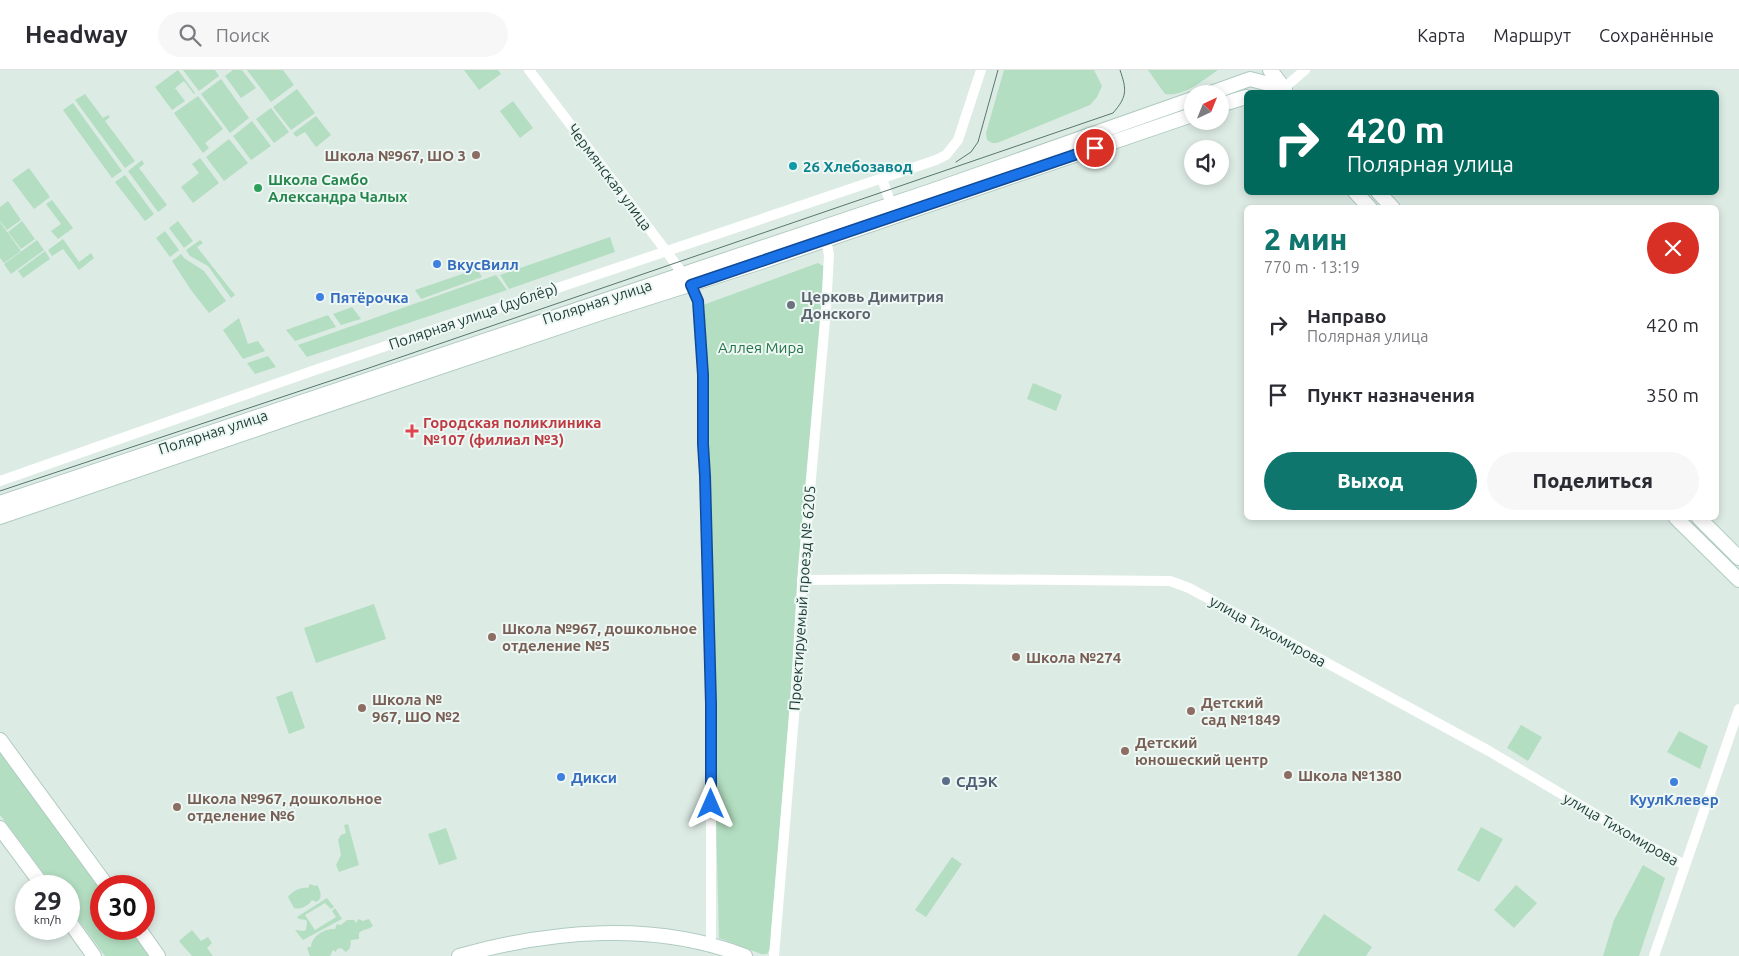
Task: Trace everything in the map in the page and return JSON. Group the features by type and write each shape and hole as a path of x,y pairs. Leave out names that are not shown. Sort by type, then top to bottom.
{"main road":[{"path":"1270,70 1286,90"},
{"path":"1226,85 1246,75 1286,90"},
{"path":"1246,75 1260,90"},
{"path":"1229,102 1244,98"},
{"name":"Полярная улица","path":"0,503 891,204 1184,102"},
{"name":"Полярная улица","path":"0,517 1184,118"},
{"path":"1358,195 1367,205"},
{"path":"1381,195 1390,205"},
{"path":"1678,520 1739,580"},
{"path":"1701,520 1739,558"},
{"path":"0,740 99,875"},
{"path":"0,828 35,875"},
{"path":"459,956 544,937 590,933 668,937 711,945 745,956"},
{"path":"80,936 94,956"},
{"path":"146,940 158,956"}],"street":[{"name":"Чермянская улица","path":"529,70 691,285"},
{"name":"Полярная улица (дублёр)","path":"0,481 318,369 926,164 946,155 958,140 981,70"},
{"path":"1286,90 1305,70"},
{"path":"882,179 891,204"},
{"name":"Проектируемый проезд № 6205","path":"774,956 794,710 802,580 826,308 828,255 826,240"},
{"path":"691,285 698,301 703,375 703,444 711,704 711,945"},
{"name":"улица Тихомирова","path":"802,580 1170,581 1189,588 1437,722 1685,865"},
{"path":"1654,956 1739,709"}],"green space":[{"path":"178,70 195,93 184,81 175,88 185,101 172,110 155,87"},
{"path":"183,70 215,70 219,76 199,91"},
{"path":"233,70 242,70 256,88 241,98 225,76"},
{"path":"247,70 283,70 294,85 271,102"},
{"path":"464,70 498,70 501,74 479,90"},
{"path":"1004,70 1094,70 1102,86 1097,97 1090,105 997,143 992,143 987,140 986,133"},
{"path":"1148,70 1218,70 1196,85 1184,85 1184,91 1165,94"},
{"path":"221,79 249,118 230,133 201,94"},
{"path":"297,89 315,113 291,130 273,107"},
{"path":"85,94 103,118 108,115 110,117 105,121 135,161 125,168 75,100"},
{"path":"198,96 223,129 205,143 209,148 203,153 174,113"},
{"path":"513,101 533,128 520,138 500,111"},
{"path":"73,103 122,171 112,178 63,110"},
{"path":"271,108 289,132 274,143 256,119"},
{"path":"316,116 331,135 316,147 305,132 296,137 293,133"},
{"path":"252,121 271,146 251,160 233,136"},
{"path":"229,139 248,163 224,181 206,157"},
{"path":"200,158 219,183 193,203 181,187 199,173 192,164"},
{"path":"142,160 144,164 139,168 167,205 158,212 128,171"},
{"path":"29,168 50,197 34,209 12,180"},
{"path":"125,175 154,214 145,221 115,182"},
{"path":"52,200 73,228 58,239 51,231 61,224 46,204"},
{"path":"8,201 21,220 7,230 0,221 0,207"},
{"path":"22,221 35,239 21,249 8,232"},
{"path":"178,221 193,241 184,248 169,228"},
{"path":"0,222 21,251 4,263 0,258"},
{"path":"165,231 179,250 170,257 156,238"},
{"path":"610,237 615,252 509,289 500,275"},
{"path":"63,239 79,262 91,253 94,258 79,270 63,249 52,256 48,250"},
{"path":"37,240 44,250 11,274 4,264"},
{"path":"200,240 203,243 197,247 235,295 231,298 208,266 190,256 186,250"},
{"path":"45,251 50,259 23,278 18,271"},
{"path":"181,254 204,271 226,301 209,313 172,261"},
{"name":"Аллея Мира","path":"818,263 825,267 770,949 767,954 761,954 719,938 703,305"},
{"path":"477,269 482,277 421,299 415,290"},
{"path":"496,275 507,290 307,357 298,345"},
{"path":"352,307 361,319 341,325 333,314"},
{"path":"328,315 336,327 295,341 286,330"},
{"path":"239,318 248,344 258,341 265,351 243,359 223,330"},
{"path":"268,356 276,367 255,374 247,363"},
{"path":"1033,383 1062,395 1056,411 1027,399"},
{"path":"374,604 386,639 316,663 304,628"},
{"path":"292,691 305,728 289,734 276,697"},
{"path":"1521,725 1542,737 1528,761 1507,748"},
{"path":"1679,731 1708,746 1700,769 1667,752"},
{"path":"0,752 91,875 90,936 80,922 80,875 45,875 0,815"},
{"path":"348,824 359,865 339,872 336,865 341,855 338,840 341,835 346,833 344,825"},
{"path":"1481,827 1503,839 1479,882 1457,870"},
{"path":"446,828 457,859 439,865 428,834"},
{"path":"952,857 962,864 926,917 915,910"},
{"path":"1643,865 1665,878 1639,956 1603,956 1614,920"},
{"path":"310,884 317,885 320,899 316,902 312,900 302,908 294,908 288,897 297,890 308,888"},
{"path":"1516,885 1537,903 1514,928 1494,910"},
{"path":"327,898 334,907 331,909 325,903 305,915 315,930 336,917 332,911 335,908 342,919 303,940 295,930 306,930 307,922 297,917"},
{"path":"1324,914 1372,947 1366,956 1297,956"},
{"path":"358,919 363,921 369,919 373,926 359,933 359,939 351,940 350,948 346,952 341,948 337,949 336,952 333,950 330,956 310,956 307,948 311,947 313,940 319,934 335,929 337,924 341,925 347,920 354,920 356,923"},
{"path":"192,930 201,941 208,937 212,943 207,948 213,956 192,956 179,941"},
{"path":"93,940 139,940 151,956 105,956"}],"tram line":[{"path":"956,162 971,152 978,142 998,70"},
{"path":"0,491 366,369 1113,113 1123,98 1125,88 1120,70"}],"place":[{"name":"Школа №967, ШО 3","path":"476,155"},
{"name":"26 Хлебозавод","path":"793,166"},
{"name":"Школа Самбо Александра Чалых","path":"258,188"},
{"name":"ВкусВилл","path":"437,264"},
{"name":"Пятёрочка","path":"320,297"},
{"name":"Церковь Димитрия Донского","path":"791,305"},
{"name":"Городская поликлиника №107 (филиал №3)","path":"412,431"},
{"name":"Школа №967, дошкольное отделение №5","path":"492,637"},
{"name":"Школа №274","path":"1016,657"},
{"name":"Школа № 967, ШО №2","path":"362,708"},
{"name":"Детский сад №1849","path":"1191,711"},
{"name":"Детский юношеский центр","path":"1125,751"},
{"name":"Школа №1380","path":"1288,775"},
{"name":"Дикси","path":"561,777"},
{"name":"СДЭК","path":"946,781"},
{"name":"КуулКлевер","path":"1674,782"},
{"name":"Школа №967, дошкольное отделение №6","path":"177,807"}],"route":[{"path":"711,804 711,704 706,569 703,375 698,301 697,294 691,285 1095,148"}]}
